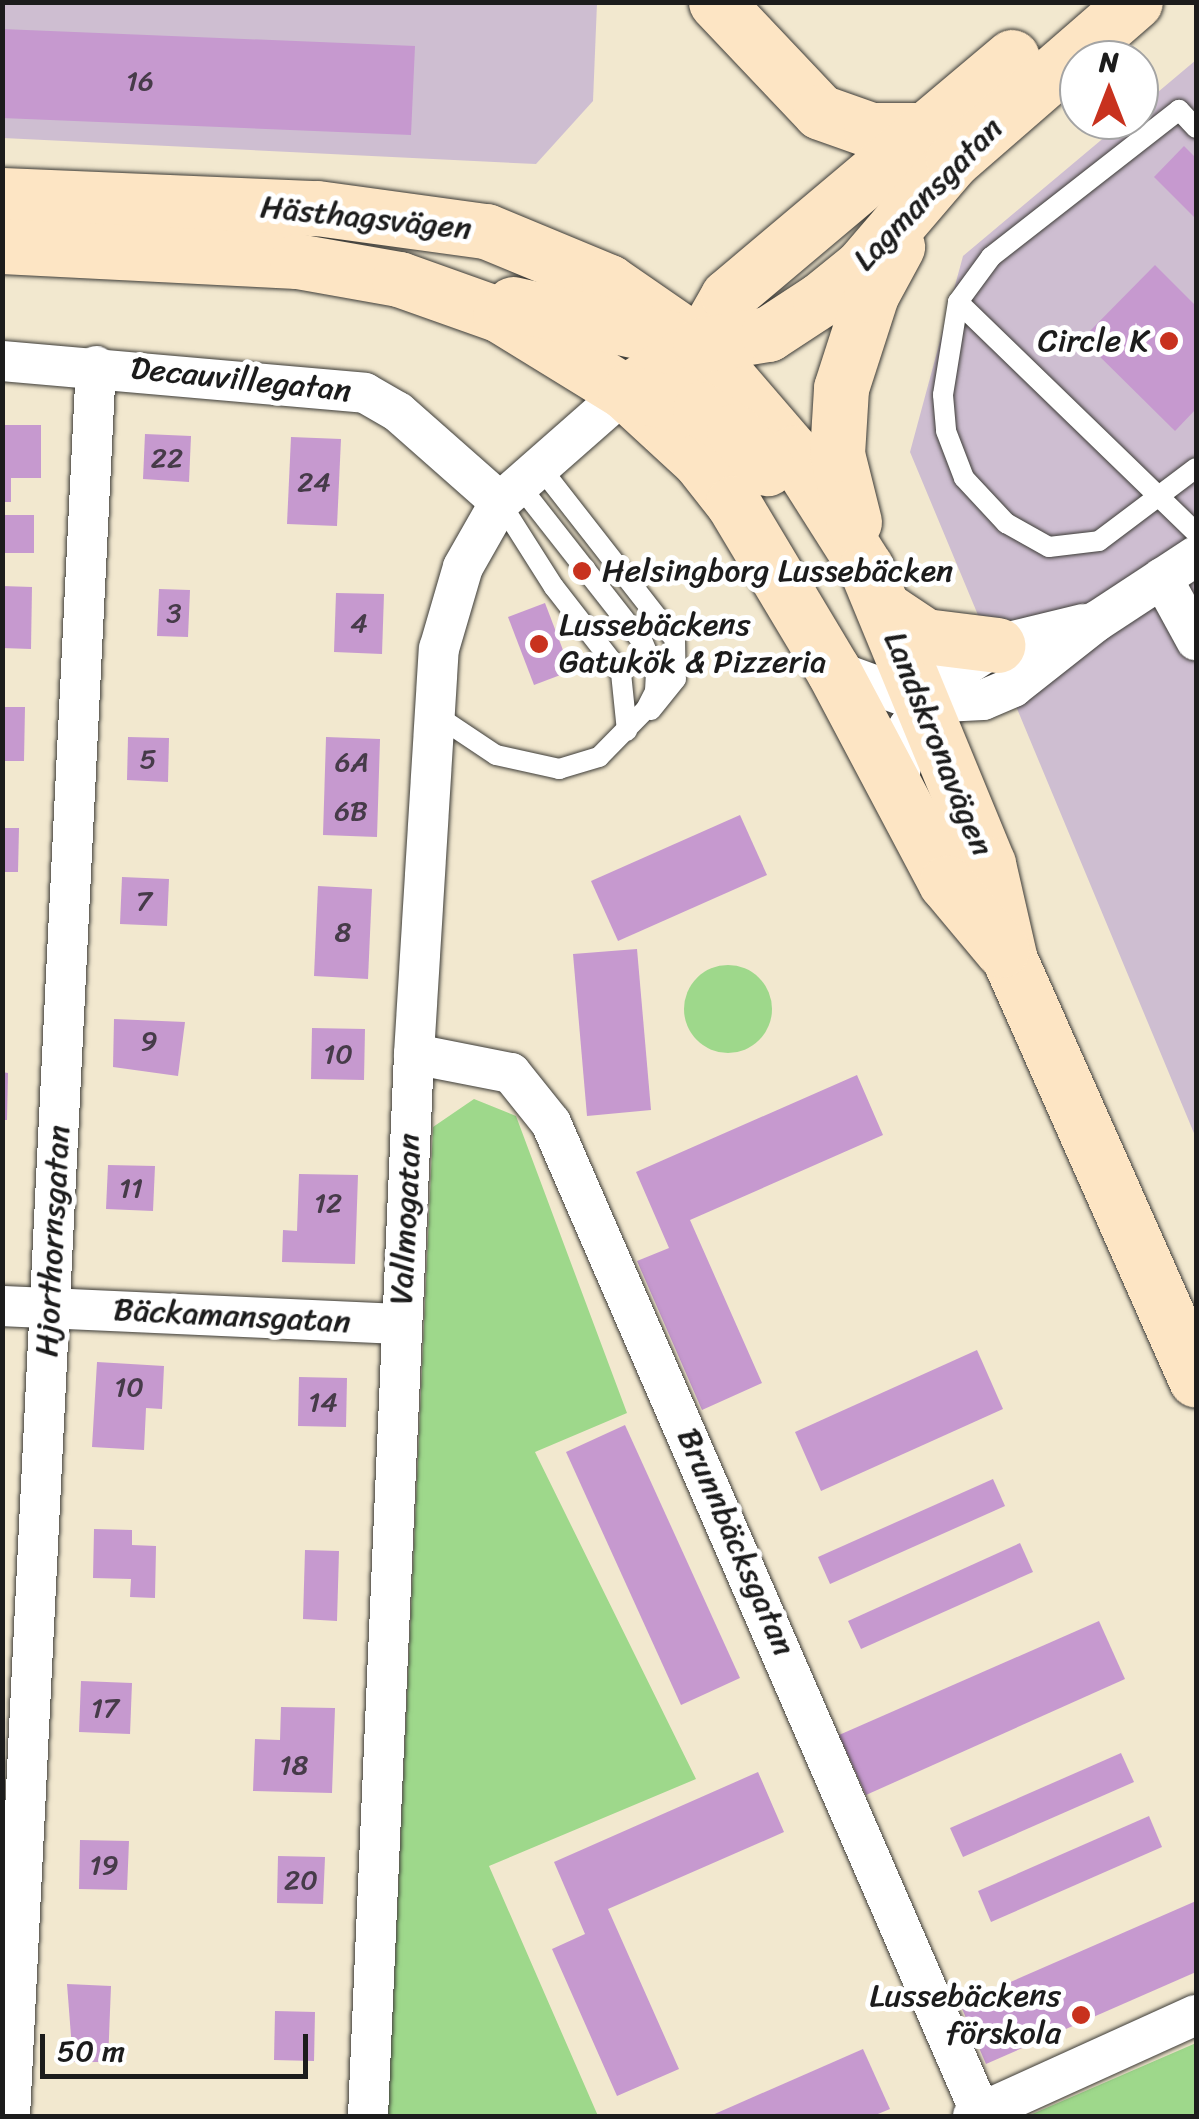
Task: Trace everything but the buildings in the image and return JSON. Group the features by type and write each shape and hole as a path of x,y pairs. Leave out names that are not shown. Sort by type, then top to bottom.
{"main road":[{"path":"716,2 820,112 870,130 926,130"},
{"name":"Lagmansgatan","path":"700,345 728,296 1078,2"},
{"name":"Lagmansgatan","path":"625,392 700,345 768,334 820,300 862,266 998,118 1135,2"},
{"path":"874,588 837,454 842,386 871,295 930,188"},
{"name":"Hästhagsvägen","path":"2,195 317,208 486,231 609,282 700,345"},
{"name":"Hästhagsvägen","path":"2,246 297,261 399,279 512,321 625,392"},
{"path":"399,279 700,345"},
{"name":"Landskronavägen","path":"700,345 792,454 874,588 988,864 1010,960 1196,1380"},
{"path":"625,392 720,420 874,588 925,636 997,645"},
{"name":"Landskronavägen","path":"625,392 698,460 733,503 833,670 946,882 1010,960"}],"street":[{"name":"Decauvillegatan","path":"2,361 96,366 365,393 519,485"},
{"name":"Hjorthornsgatan","path":"10,2116 96,366"},
{"name":"Vallmogatan","path":"368,2116 414,1054 434,714 449,603 519,485 625,392"},
{"path":"833,670 923,703 966,704 1013,687 1096,621 1196,556"},
{"path":"1162,578 1196,640"},
{"path":"897,789 904,742 923,703 942,680 997,645 1096,621"},
{"name":"Brunnbäcksgatan","path":"414,1054 512,1072 551,1124 979,2115 1196,2015"},
{"name":"Bäckamansgatan","path":"2,1306 402,1324"}],"lane":[{"path":"1196,128 1178,110 1042,212 991,258 958,302 946,346 946,431 964,478 1006,523 1049,547 1098,541 1162,498 1196,468"},
{"path":"958,302 1196,532"},
{"path":"519,485 554,587 621,673 627,731"},
{"path":"519,485 651,657 656,691 627,731"},
{"path":"434,714 496,755 540,768 580,766 627,731 672,688 679,668 676,640 519,485"}],"shaded area":[{"path":"3,3 597,3 593,101 536,164 3,138"},
{"path":"1196,60 1196,1138 910,452 963,256 1101,140 1159,140 1159,91"}],"green space":[{"path":"728,965 745,968 759,978 769,992 769,1026 759,1040 745,1050 728,1053 711,1050 697,1040 687,1026 684,1009 687,992 697,978 711,968"},
{"path":"474,1099 516,1116 627,1413 535,1452 696,1779 489,1866 598,2116 388,2116 433,1127"},
{"path":"1196,2043 1196,2116 1029,2116 1030,2115"}],"place":[{"name":"Circle K","path":"1169,341"},
{"name":"Helsingborg Lussebäcken","path":"582,571"},
{"name":"Lussebäckens Gatukök & Pizzeria","path":"539,644"},
{"name":"Lussebäckens förskola","path":"1081,2015"}]}
